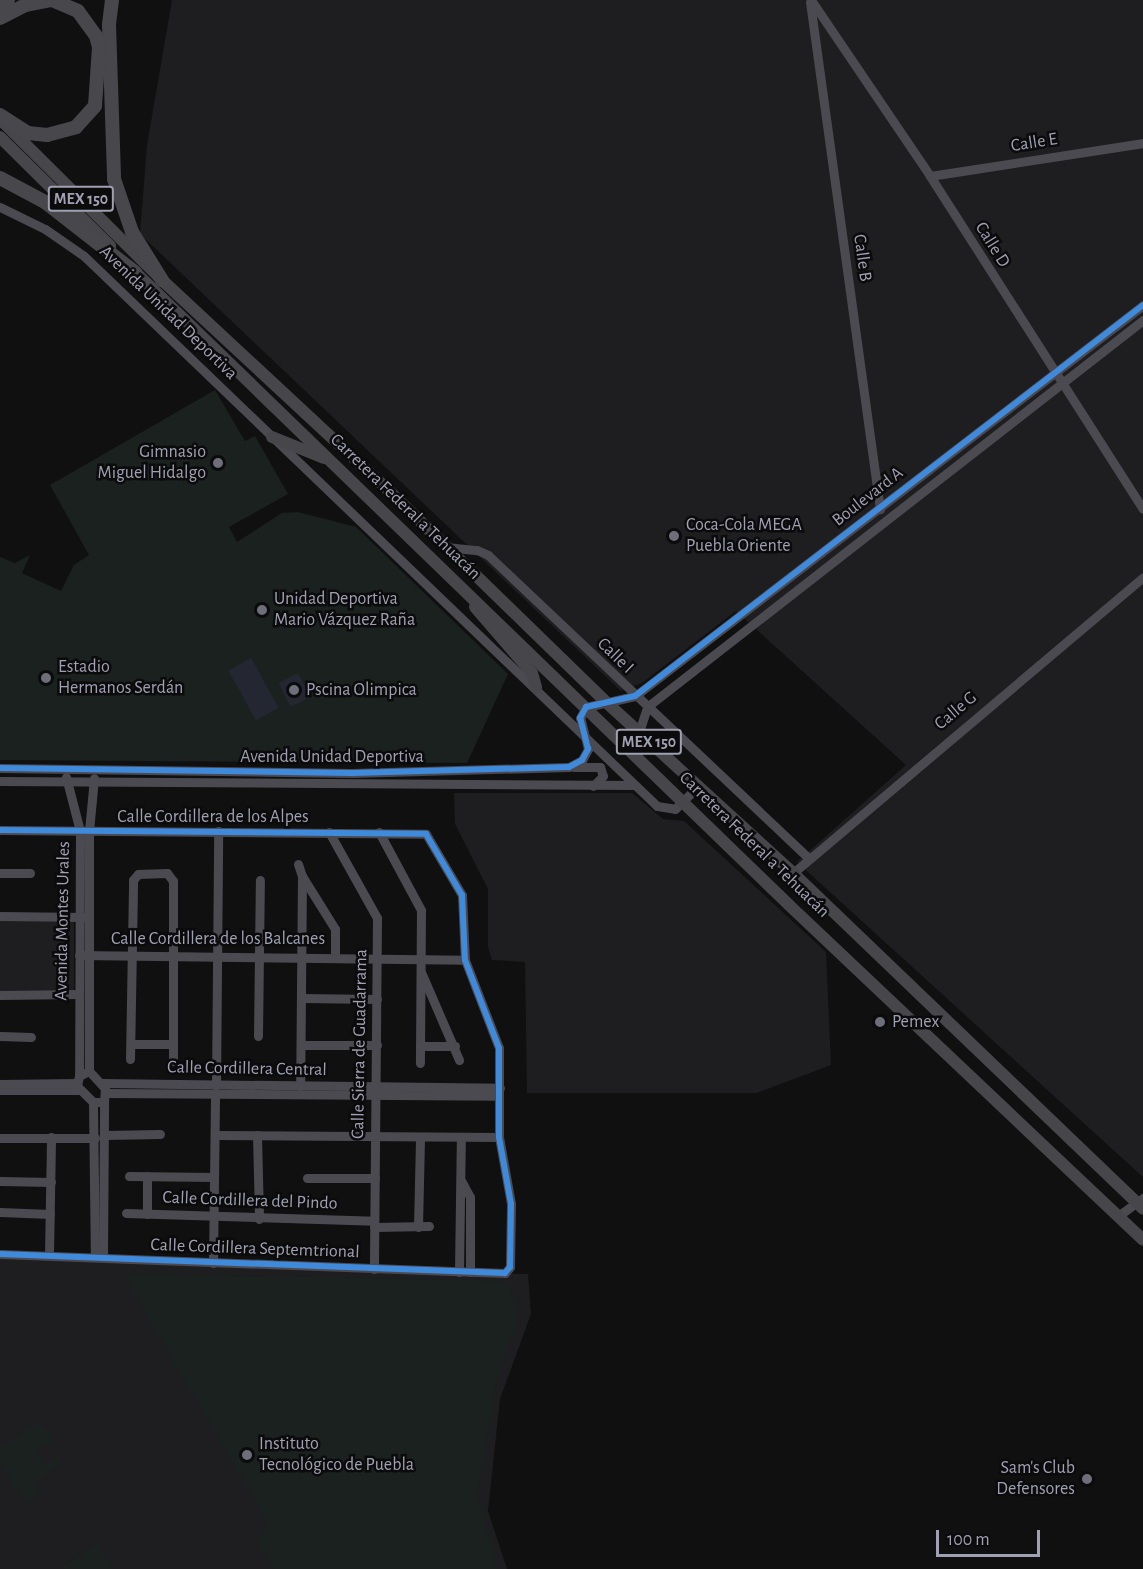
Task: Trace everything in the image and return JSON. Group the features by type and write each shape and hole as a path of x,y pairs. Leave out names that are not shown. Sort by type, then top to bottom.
{"highway":[{"path":"0,6 8,0"},
{"path":"0,18 26,5 51,0 78,11 96,36 99,47 95,105 76,127 47,135 22,130 0,117"},
{"path":"112,0 109,26 114,179 129,226 162,280"},
{"path":"0,178 45,202 136,273"}],"main road":[{"name":"MEX 150","path":"0,117 162,280"},
{"name":"MEX 150","path":"0,137 136,273"},
{"name":"Carretera Federal a Tehuacán","path":"136,273 684,803 1143,1240"},
{"name":"Carretera Federal a Tehuacán","path":"162,280 446,547 607,703 793,873 1141,1203"},
{"path":"272,437 332,462"},
{"path":"460,584 489,626 532,673 536,687"}],"street":[{"name":"Calle D","path":"810,0 930,176 1061,385 1143,509"},
{"name":"Calle B","path":"810,0 879,506 884,519"},
{"name":"Calle E","path":"930,176 1143,143"},
{"name":"Avenida Unidad Deportiva","path":"0,207 45,229 84,256 586,735 634,786 666,810 684,803"},
{"name":"Boulevard A","path":"607,703 635,696 1143,305"},
{"path":"1123,320 1130,330"},
{"name":"Boulevard A","path":"646,706 1143,320"},
{"name":"Calle I","path":"446,547 477,549 488,555 807,857"},
{"name":"Calle G","path":"793,873 807,857 1143,577"},
{"path":"752,607 759,618"},
{"path":"569,767 582,760 588,749 580,718 586,707 607,703"},
{"path":"639,732 646,706"},
{"name":"Avenida Unidad Deportiva","path":"0,781 68,782 91,786 326,783 351,778 591,764 600,767 603,776 593,786"},
{"name":"Avenida Unidad Deportiva","path":"0,768 61,771 327,772 351,778 634,786"},
{"name":"Avenida Montes Urales","path":"61,771 73,792 85,831"},
{"name":"Avenida Montes Urales","path":"89,1071 89,955 84,917 85,831 91,786 98,771"},
{"path":"299,783 300,772"},
{"path":"326,783 327,772"},
{"path":"73,792 91,786"},
{"path":"684,803 697,787"},
{"name":"Calle Cordillera de los Alpes","path":"0,830 426,834 462,895 465,960"},
{"path":"213,1263 218,831"},
{"name":"Calle Sierra de Guadarrama","path":"329,832 377,918 374,1269"},
{"path":"379,832 421,910 420,1063"},
{"path":"298,864 302,876 335,929 335,956"},
{"path":"0,873 30,873"},
{"path":"130,1059 134,876 172,875 175,956 173,1061"},
{"path":"300,1086 302,876"},
{"path":"258,1036 260,880"},
{"path":"0,916 84,917"},
{"name":"Avenida Montes Urales","path":"78,1083 78,955 84,917"},
{"name":"Calle Cordillera de los Balcanes","path":"78,955 378,956 419,963 465,960"},
{"path":"215,1135 499,1137 499,1048 465,960"},
{"path":"419,963 459,1060"},
{"path":"0,994 79,994"},
{"path":"302,998 377,999"},
{"path":"0,1036 31,1036"},
{"path":"131,1044 173,1044"},
{"path":"301,1045 376,1045"},
{"path":"420,1046 455,1046"},
{"path":"0,1090 78,1083 89,1071 102,1083 105,1098 105,1134 99,1209"},
{"path":"0,1084 78,1083"},
{"path":"78,1083 93,1102 99,1209 99,1257"},
{"name":"Calle Cordillera Central","path":"102,1083 216,1089 499,1092"},
{"name":"Calle Cordillera Central","path":"93,1102 105,1098 216,1089 300,1086 376,1091"},
{"path":"105,1134 160,1134"},
{"path":"257,1135 258,1219"},
{"path":"49,1255 51,1137"},
{"path":"459,1272 458,1199 462,1182 461,1137"},
{"name":"Calle Cordillera Septemtrional","path":"0,1254 508,1272 511,1204 499,1137"},
{"path":"0,1138 94,1138"},
{"path":"418,1227 420,1138"},
{"path":"129,1176 214,1177"},
{"path":"147,1176 147,1214"},
{"path":"307,1178 375,1178"},
{"path":"0,1181 51,1182"},
{"path":"462,1182 470,1197 470,1272"},
{"path":"1118,1216 1141,1203"},
{"path":"0,1212 51,1214"},
{"name":"Calle Cordillera del Pindo","path":"126,1213 429,1226"}],"shaded area":[{"path":"172,0 1143,0 1143,1177 797,862 906,765 736,611 642,683 621,691 140,234 147,145"},
{"name":"Unidad Deportiva Mario Vázquez Raña","path":"215,390 245,441 255,436 288,494 229,527 237,542 282,513 298,512 356,527 508,674 467,763 0,760 0,557 15,563 30,555 22,573 61,591 74,565 89,555 50,485"},
{"path":"251,658 279,708 256,720 228,671"},
{"name":"Pscina Olimpica","path":"298,673 310,697 291,707 278,683"},
{"path":"454,793 632,793 663,819 684,821 826,952 831,1065 757,1093 527,1093 525,962 492,960 488,947 488,889 455,824"},
{"path":"0,921 74,921 74,991 0,991"},
{"name":"Instituto Tecnológico de Puebla","path":"0,1258 528,1274 531,1314 500,1399 488,1511 507,1569 0,1569"},
{"path":"128,1273 508,1281 518,1315 495,1388 478,1494 497,1569 274,1569 258,1544 266,1520 126,1280"},
{"path":"39,1421 52,1440 36,1451 45,1464 57,1457 62,1464 34,1482 41,1493 26,1504 0,1464 0,1447"},
{"path":"98,1544 114,1569 63,1569 62,1566"}],"cycle path":[{"path":"0,768 352,773 569,767 582,760 588,749 580,718 586,707 635,696 1143,305"},
{"path":"0,830 426,834 462,895 465,960 499,1048 499,1137 511,1204 510,1267 505,1273 0,1254"}],"place":[{"name":"Gimnasio Miguel Hidalgo","path":"218,463"},
{"name":"Coca-Cola MEGA Puebla Oriente","path":"674,536"},
{"name":"Unidad Deportiva Mario Vázquez Raña","path":"262,610"},
{"name":"Estadio Hermanos Serdán","path":"46,678"},
{"name":"Pscina Olimpica","path":"294,690"},
{"name":"Pemex","path":"880,1022"},
{"name":"Instituto Tecnológico de Puebla","path":"247,1455"},
{"name":"Sam's Club Defensores","path":"1087,1479"}]}
